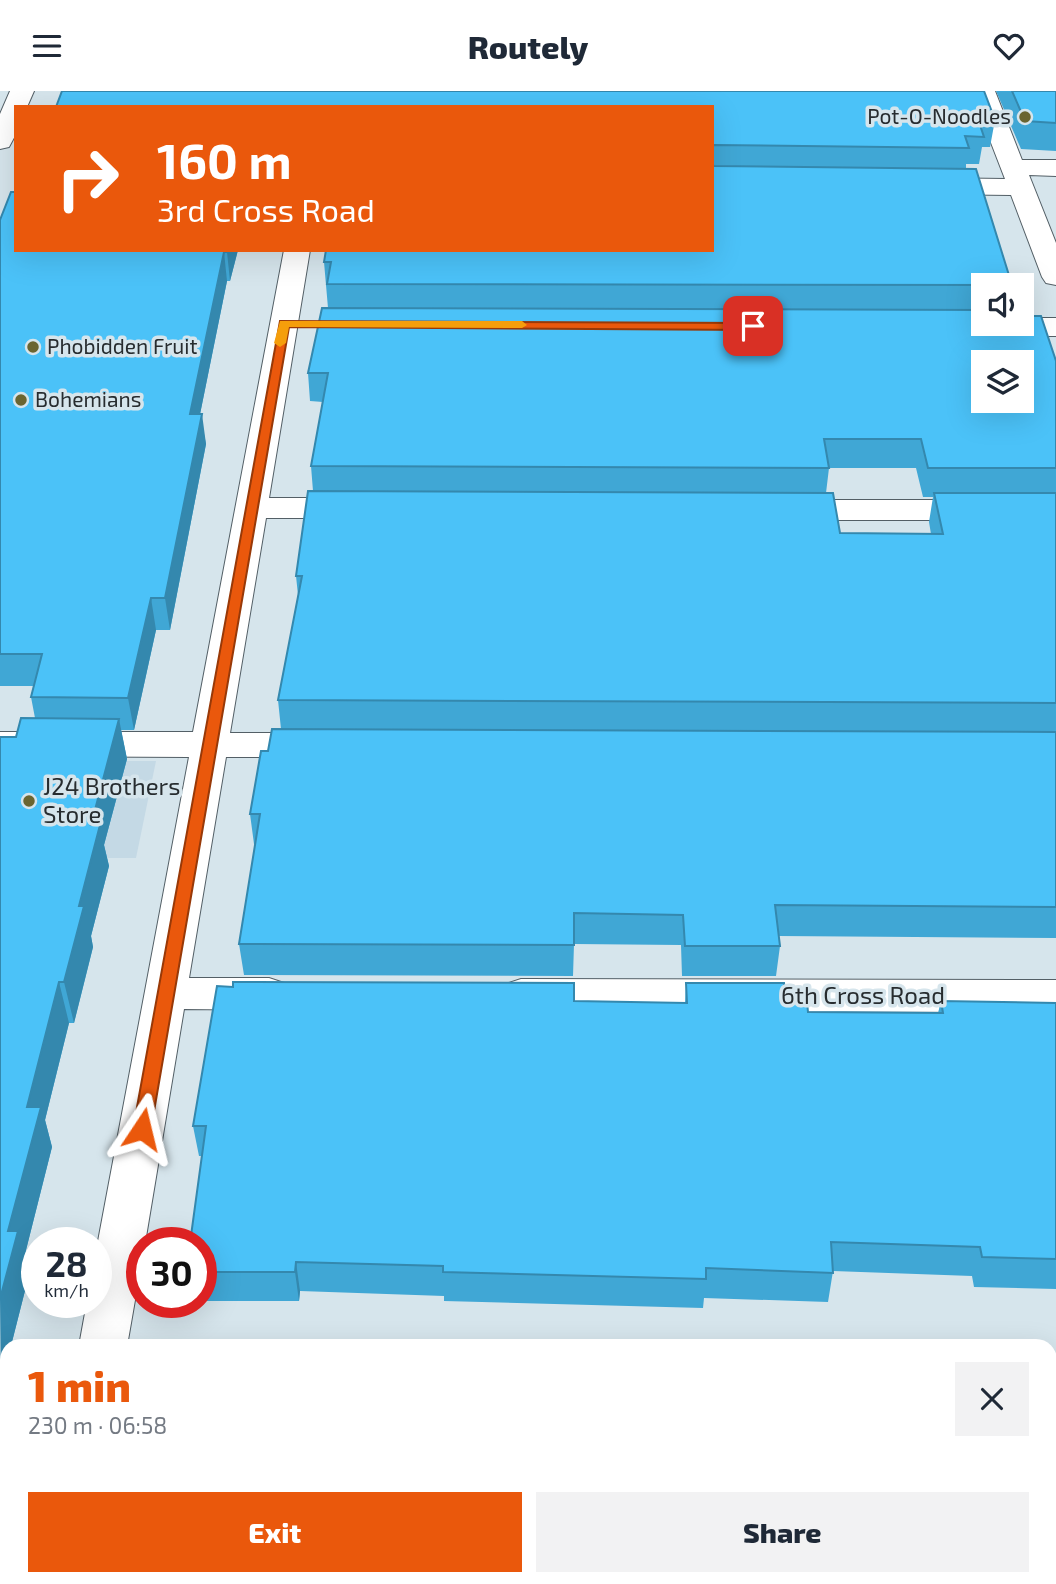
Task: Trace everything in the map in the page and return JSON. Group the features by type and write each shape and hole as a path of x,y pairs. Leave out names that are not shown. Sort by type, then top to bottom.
{"street":[{"path":"982,91 1056,277"},
{"path":"0,142 14,110"},
{"path":"900,186 1021,188 1056,168"},
{"path":"1021,188 1056,210"},
{"path":"104,1339 252,508 298,324 297,252"},
{"path":"960,327 1056,327"},
{"path":"252,508 390,509"},
{"path":"751,509 1056,510"},
{"path":"0,744 362,745"},
{"path":"166,993 305,994"},
{"name":"6th Cross Road","path":"486,994 1056,996"}],"shaded area":[{"path":"0,761 156,761 136,858 0,858"}],"building":[{"path":"62,91 984,91 995,120 978,119 984,137 965,136 969,148 714,145 714,105 57,105"},
{"path":"1012,91 1056,91 1056,123 1025,121"},
{"path":"714,166 976,169 1008,273 971,273 971,285 327,284 331,262 324,262 326,252 714,252"},
{"path":"11,192 14,192 14,252 224,252 190,414 202,414 165,598 151,598 128,698 31,697 42,654 0,654 0,220"},
{"path":"322,308 971,310 971,336 1034,336 1034,316 1041,316 1056,361 1056,468 928,468 921,439 824,439 829,468 311,466 328,373 308,373"},
{"path":"308,491 833,493 840,533 943,534 934,493 1056,493 1056,703 278,700 302,576 296,576"},
{"path":"21,718 119,719 91,825 100,825 79,906 84,906 64,982 59,982 27,1107 41,1107 8,1231 18,1231 0,1299 0,737 16,737"},
{"path":"272,729 1056,732 1056,907 775,905 780,946 685,946 683,915 574,913 574,945 239,944 260,814 250,814 261,751 268,751"},
{"path":"233,982 574,983 574,1001 687,1003 686,983 784,983 786,1002 807,1002 808,1012 943,1013 941,1001 1056,1003 1056,1259 982,1257 980,1247 831,1242 833,1273 706,1268 706,1279 443,1272 443,1266 296,1262 295,1272 217,1272 217,1227 192,1227 206,1126 193,1126 217,986 233,987"}],"slow traffic":[{"path":"280,343 284,324 522,325"}],"place":[{"name":"Pot-O-Noodles","path":"1025,117"},
{"name":"Phobidden Fruit","path":"33,347"},
{"name":"Bohemians","path":"21,400"},
{"name":"J24 Brothers Store","path":"29,801"}],"route":[{"path":"142,1129 284,324 753,326"}]}
